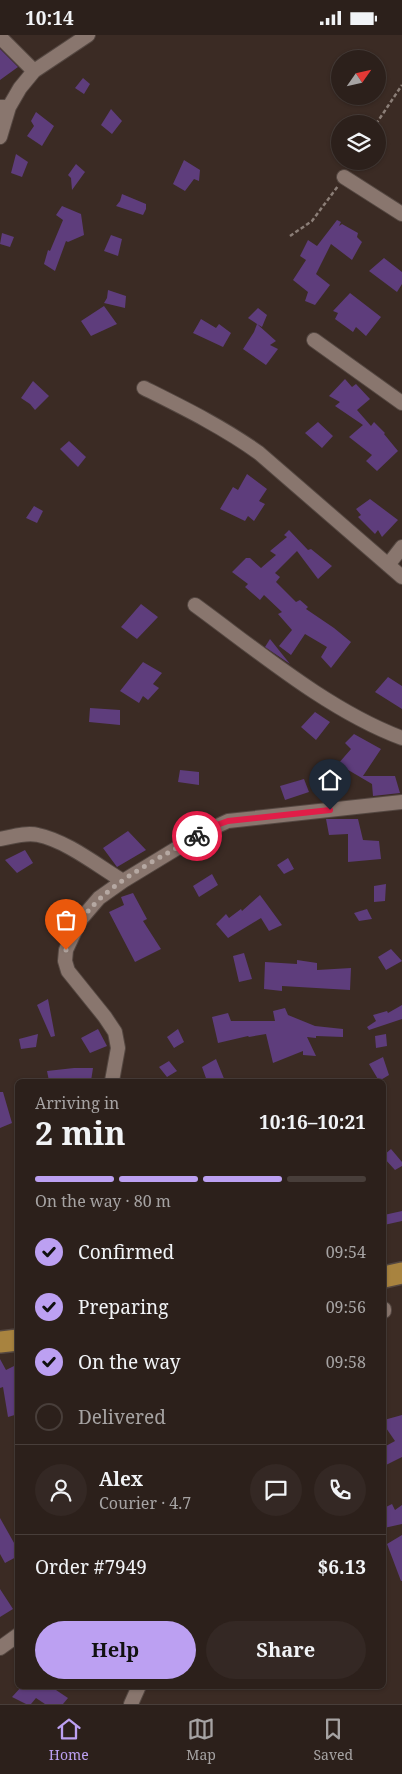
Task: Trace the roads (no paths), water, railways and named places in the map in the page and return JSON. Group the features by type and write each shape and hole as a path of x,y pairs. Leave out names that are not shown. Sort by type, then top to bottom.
{"main road":[{"path":"386,1277 402,1273"},
{"path":"0,1343 15,1340"}],"street":[{"path":"0,137 5,107 34,71 88,35"},
{"path":"0,37 34,71"},
{"path":"344,177 402,214"},
{"path":"314,340 402,403"},
{"path":"144,388 227,431 259,453 402,577"},
{"path":"388,565 402,547"},
{"path":"195,605 346,712 383,731 402,738"},
{"path":"112,1079 118,1047 115,1032 68,971 65,961 66,950 81,919 99,898 123,881 202,833 228,821 402,802"},
{"path":"0,839 37,834 61,844 123,881"},
{"path":"0,1648 15,1637"},
{"path":"131,1704 138,1689"}]}
